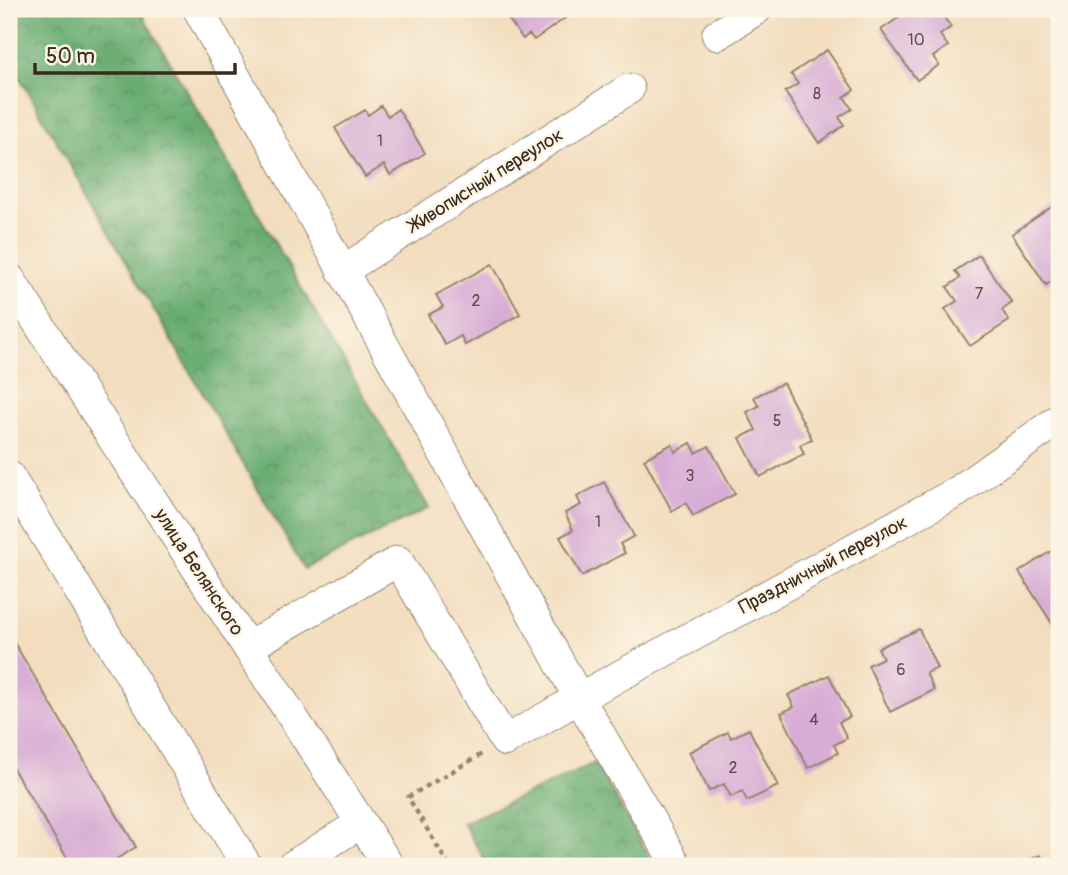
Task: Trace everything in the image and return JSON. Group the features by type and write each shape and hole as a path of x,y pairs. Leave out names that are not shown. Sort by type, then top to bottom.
{"street":[{"path":"198,9 579,698 677,866"},
{"path":"717,35 757,9"},
{"name":"Живописный переулок","path":"342,271 629,89"},
{"name":"улица Белянского","path":"9,278 389,866"},
{"name":"Праздничный переулок","path":"505,741 957,492 1059,419"},
{"path":"9,476 247,866"},
{"path":"248,647 398,561 505,741"},
{"path":"292,866 361,823"}],"path":[{"path":"449,866 408,797 505,741"}],"green space":[{"path":"9,9 139,9 429,508 304,569 9,59"},
{"path":"595,763 655,866 488,866 463,823"}],"building":[{"path":"501,9 578,9 534,40 529,34 523,39"},
{"path":"891,9 938,9 951,27 940,35 948,46 933,57 939,65 917,80 881,30 898,18"},
{"path":"827,50 854,90 844,97 852,109 839,117 844,125 819,143 785,92 798,84 791,74"},
{"path":"381,106 388,116 398,109 425,153 390,175 384,165 365,177 335,128 365,110 368,115"},
{"path":"1056,204 1059,209 1059,276 1046,285 1012,234"},
{"path":"979,255 1012,303 1002,310 1009,321 970,346 945,309 957,301 947,287 960,278 955,271"},
{"path":"492,264 520,314 465,345 461,336 445,345 428,315 443,307 436,295"},
{"path":"783,383 812,439 800,445 804,454 760,477 740,438 756,430 747,412 759,406 754,397"},
{"path":"691,443 696,453 709,446 735,494 693,516 686,503 672,511 644,459 672,444 675,452"},
{"path":"604,482 634,536 620,544 625,553 582,576 560,537 573,530 565,513 581,505 577,497"},
{"path":"1059,546 1059,634 1019,572"},
{"path":"919,629 937,668 926,673 934,690 890,712 868,665 883,658 878,648"},
{"path":"9,634 136,847 105,866 72,866 9,762"},
{"path":"829,675 850,717 839,722 847,738 834,745 838,753 808,768 781,713 794,707 788,695"},
{"path":"749,729 778,786 747,801 742,791 731,797 724,784 709,791 689,752 728,732 731,738"},
{"path":"1040,855 1046,866 1017,866"}]}
